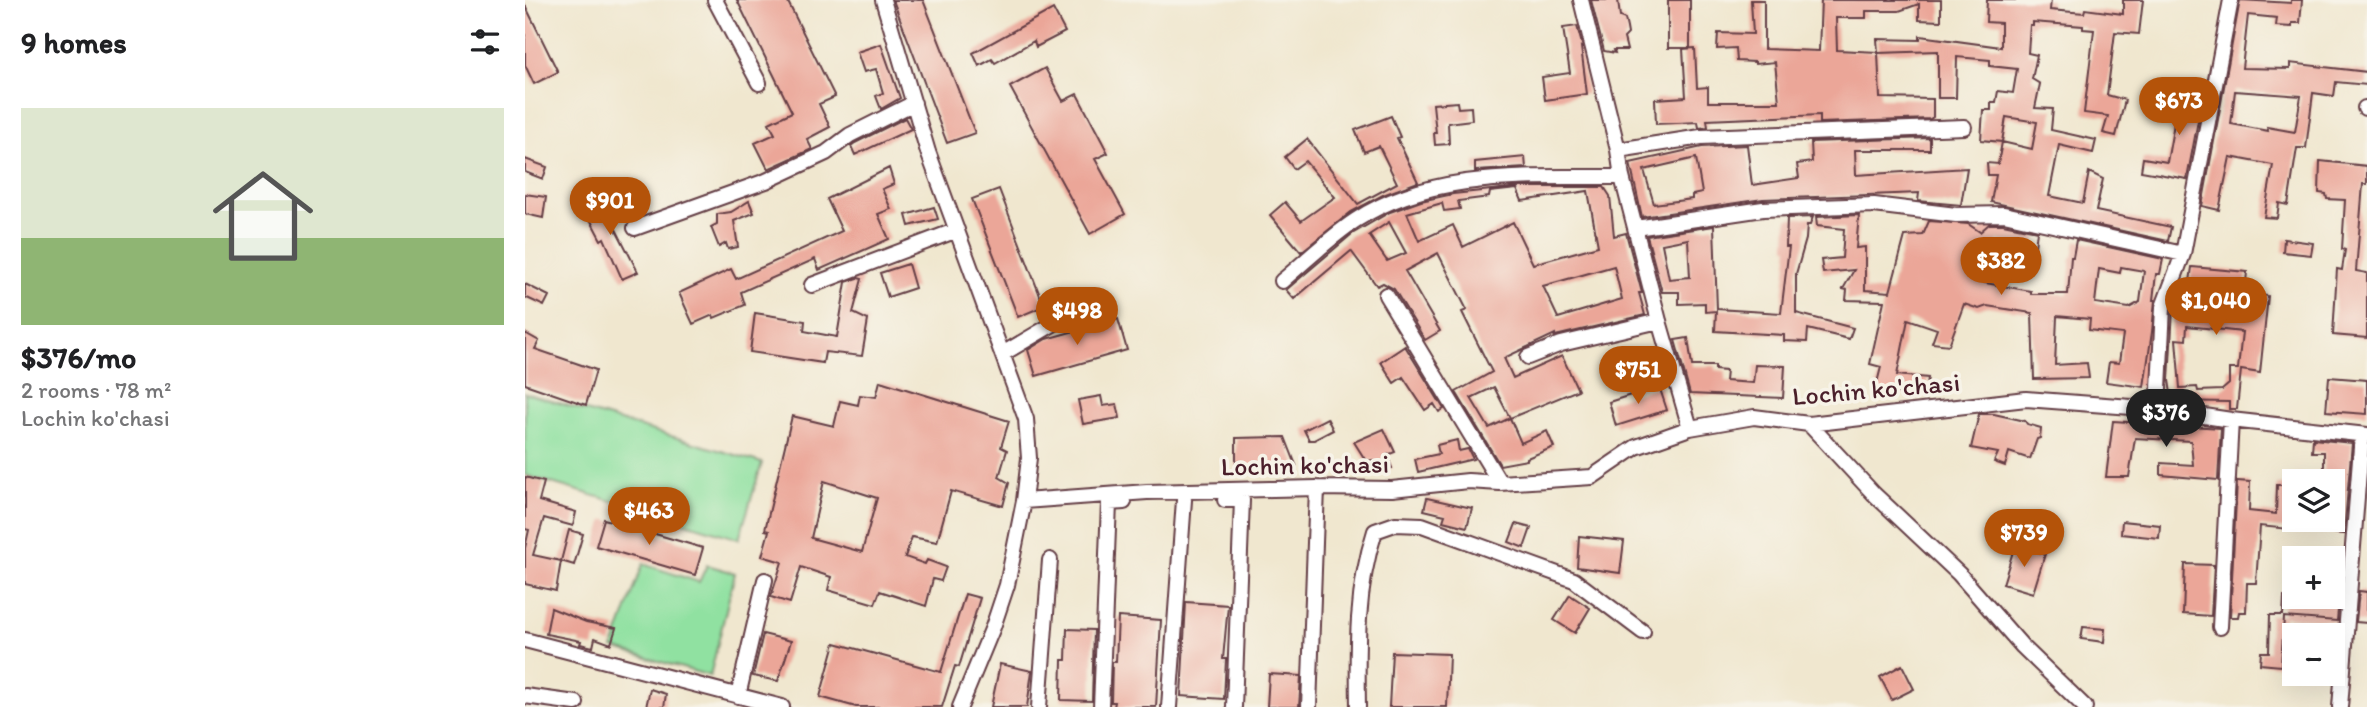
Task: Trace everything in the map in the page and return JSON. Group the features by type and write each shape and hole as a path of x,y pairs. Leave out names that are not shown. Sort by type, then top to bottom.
{"street":[{"path":"715,0 759,83"},
{"path":"883,0 957,230 1026,419 1029,458 1024,501 1007,585 960,707"},
{"path":"1581,0 1618,150 1622,177 1690,428"},
{"path":"2158,409 2163,307 2183,254 2231,0"},
{"path":"635,228 766,181 826,153 850,135 914,103"},
{"path":"1618,150 1701,137 1964,127"},
{"path":"1282,281 1357,220 1396,200 1424,191 1484,178 1622,177"},
{"path":"1636,228 1763,209 1874,205 1957,215 2004,214 2183,254"},
{"path":"813,285 957,230"},
{"path":"1386,295 1500,483"},
{"path":"1004,353 1077,310 1101,307"},
{"path":"1528,358 1561,344 1659,321"},
{"name":"Lochin ko'chasi","path":"1024,501 1147,492 1392,489 1468,481 1500,483 1592,477 1636,447 1690,428 1754,417 1809,424 2026,399 2158,409 2365,435"},
{"path":"2220,627 2231,420"},
{"path":"1809,424 1874,494 1959,574 2022,646 2085,707"},
{"path":"2340,707 2365,435"},
{"path":"1309,707 1317,488"},
{"path":"1169,707 1184,500"},
{"path":"1101,707 1109,503 1242,500 1234,707"},
{"path":"1358,707 1356,626 1363,578 1375,531 1395,524 1422,525 1574,580 1643,632"},
{"path":"1039,707 1050,560"},
{"path":"738,696 765,580"},
{"path":"525,640 782,707"},
{"path":"525,696 576,703"}],"green space":[{"path":"525,393 762,463 739,539 525,475"},
{"path":"643,564 699,582 707,565 735,573 710,676 613,648"}],"building":[{"path":"737,0 787,0 835,97 819,104 830,127 807,139 812,149 768,169 755,143 775,134 769,123 792,112"},
{"path":"893,0 923,0 975,133 947,143"},
{"path":"1591,0 1618,0 1620,17 1625,19 1627,28 1628,34 1624,38 1627,50 1614,50 1615,53 1604,51"},
{"path":"1668,0 1690,0 1690,48 1668,48"},
{"path":"1751,0 1764,0 1764,49 1819,51 1821,0 1941,0 1941,21 1919,20 1919,4 1899,11 1866,11 1866,18 1836,18 1837,50 1878,52 1877,39 1920,40 1920,36 2001,47 2001,23 1986,22 1987,0 2051,0 2050,10 2084,13 2085,9 2123,14 2123,0 2143,0 2139,34 2115,32 2107,95 2125,100 2116,136 2103,133 2108,116 2084,113 2094,30 2083,29 2083,26 2033,22 2033,25 2030,25 2028,53 2037,55 2032,79 2040,84 2035,108 2053,109 2051,130 2096,140 2093,153 2059,145 2049,196 2083,203 2089,172 2103,179 2096,211 2171,227 2168,241 1991,202 1996,175 1988,175 1987,163 1998,164 2002,142 1981,140 1983,110 1991,110 1991,102 1996,102 1998,91 2013,93 2017,69 1990,66 1990,60 1957,57 1956,98 1938,98 1938,51 1878,53 1880,98 1933,99 1933,117 1930,119 1820,123 1820,115 1707,120 1708,127 1699,128 1698,122 1656,124 1655,99 1686,97 1683,49 1695,48 1697,88 1708,87 1708,102 1779,102 1775,62 1755,64 1737,61 1736,48 1717,49 1718,33 1753,34","holes":["2006,117 2037,122 2032,149 2002,142"]},
{"path":"2240,0 2291,3 2291,0 2302,0 2300,23 2292,23 2292,27 2276,26 2277,18 2248,15 2242,68 2290,69 2290,63 2367,72 2367,85 2336,82 2334,96 2313,93 2306,148 2297,148 2288,205 2279,203 2277,218 2264,217 2273,165 2230,157 2219,210 2202,206","holes":["2235,91 2301,96 2295,132 2267,127 2268,131 2231,124"]},
{"path":"525,5 558,72 534,84 525,65"},
{"path":"1053,9 1065,32 1036,47 1034,41 995,63 992,59 979,66 973,53"},
{"path":"1577,26 1583,48 1581,47 1587,94 1545,100 1542,77 1570,73 1563,28"},
{"path":"881,44 900,98 881,109 876,96 883,93 876,69 864,72 857,52"},
{"path":"1045,68 1063,101 1077,94 1108,153 1095,159 1125,214 1090,234 1010,87"},
{"path":"2168,91 2203,94 2187,179 2141,171 2143,158 2167,162 2177,107 2167,106"},
{"path":"1457,102 1458,108 1471,107 1472,120 1448,123 1449,144 1435,145 1433,104"},
{"path":"1391,116 1400,137 1397,138 1418,182 1383,195 1351,212 1301,252 1270,215 1285,202 1301,221 1335,197 1305,161 1294,169 1285,157 1307,139 1358,204 1397,183 1379,146 1364,152 1355,130"},
{"path":"905,118 911,129 855,155 851,146 855,143"},
{"path":"1930,138 1930,150 1855,150 1856,175 1967,168 1961,205 1918,201 1919,193 1763,199 1642,217 1630,163 1702,147 1747,145 1752,185 1799,178 1797,164 1812,162 1811,142","holes":["1696,158 1702,193 1692,195 1692,199 1654,204 1644,170"]},
{"path":"1525,157 1526,168 1475,171 1475,162"},
{"path":"525,159 547,167 543,179 525,172"},
{"path":"2320,161 2367,166 2367,184 2363,184 2356,271 2367,273 2367,338 2333,335 2337,269 2342,270 2345,250 2342,249 2345,200 2327,199 2326,194 2319,193"},
{"path":"889,168 894,184 882,189 891,209 878,214 889,239 819,270 815,259 741,292 745,305 693,324 679,293 731,269 736,279 842,231 827,199"},
{"path":"1520,187 1604,187 1610,196 1614,236 1626,233 1645,315 1555,334 1504,358 1513,378 1562,356 1578,390 1510,418 1521,443 1547,431 1554,447 1527,460 1500,465 1456,392 1492,372 1462,312 1467,310 1438,253 1405,271 1440,331 1425,340 1394,289 1383,283 1377,286 1351,251 1294,299 1286,290 1352,234 1390,212 1453,194","holes":["1517,189 1522,201 1588,191 1598,246 1533,264 1513,222 1463,247 1453,225 1419,241 1407,213 1442,203 1444,211 1460,209 1458,201 1489,197 1490,192","1389,222 1406,253 1387,261 1369,235","1614,266 1622,299 1558,318 1543,286","1494,387 1510,418 1489,428 1471,398"]},
{"path":"999,189 1044,306 1018,317 972,199"},
{"path":"525,194 546,197 543,218 525,214"},
{"path":"580,200 602,202 638,272 622,279 604,238 601,240"},
{"path":"749,201 754,213 734,221 738,247 728,249 726,243 719,247 711,227 717,224 717,214 731,212"},
{"path":"934,207 938,219 909,226 906,215"},
{"path":"1859,215 1856,248 1865,247 1865,290 1890,292 1905,236 1923,235 1929,221 1968,224 1980,232 1989,224 2037,231 2035,247 1998,241 1985,283 2031,291 2031,294 2068,294 2071,257 2076,240 2163,259 2160,274 2156,274 2152,332 2144,387 2106,382 2109,362 2119,363 2123,334 2089,330 2090,319 2057,316 2055,365 2087,363 2089,378 2034,379 2032,313 1987,306 1979,309 1964,304 1949,345 1932,343 1937,329 1908,319 1897,375 1928,378 1925,396 1875,391 1881,367 1870,364 1884,301 1846,300 1847,290 1843,289 1854,270 1823,273 1821,260 1842,258 1844,229 1817,226 1816,217","holes":["2121,267 2144,271 2140,302 2129,308 2095,303 2099,269 2120,273"]},
{"path":"1813,217 1810,225 1807,225 1796,274 1796,313 1853,328 1849,339 1808,329 1807,342 1784,341 1784,335 1715,331 1716,311 1705,312 1705,303 1679,304 1679,292 1662,292 1647,236 1714,226 1717,309 1781,313 1789,247 1786,247 1787,218","holes":["1688,239 1690,277 1669,279 1662,244"]},
{"path":"2284,239 2313,243 2311,255 2283,252"},
{"path":"908,264 915,288 888,297 880,273"},
{"path":"2192,267 2247,272 2245,293 2268,296 2260,373 2241,370 2237,409 2229,409 2229,402 2172,401 2169,380 2173,309 2175,303 2187,304","holes":["2187,326 2242,332 2238,369 2229,369 2229,384 2222,390 2198,391 2197,387 2180,388 2176,339 2186,340"]},
{"path":"862,279 853,313 868,320 862,356 825,352 823,363 750,352 755,313 805,321 804,331 837,337 846,282"},
{"path":"525,284 549,296 544,306 525,297"},
{"path":"1118,319 1127,350 1036,376 1028,350 1046,339"},
{"path":"525,333 539,341 535,349 596,370 586,405 525,384"},
{"path":"1688,338 1692,366 1715,366 1715,370 1726,371 1725,381 1753,383 1755,365 1785,366 1783,398 1690,394 1675,340"},
{"path":"1405,346 1444,409 1439,412 1434,404 1425,410 1403,377 1394,383 1381,362"},
{"path":"2329,377 2367,380 2367,414 2326,411"},
{"path":"880,381 1009,421 1001,447 1007,450 999,477 1009,483 1003,506 951,491 937,542 912,537 905,557 925,564 927,560 946,567 941,581 933,579 926,606 880,591 875,604 828,590 831,577 801,567 790,603 771,597 782,562 762,556 769,531 765,530 792,416 834,426 840,401 858,405 860,395 876,397","holes":["824,481 877,498 862,552 811,538"]},
{"path":"1659,386 1667,410 1616,426 1609,402"},
{"path":"1101,396 1103,406 1117,404 1120,418 1083,424 1078,400"},
{"path":"1979,414 1994,414 2025,421 2041,428 2040,438 2037,439 2030,459 2009,452 2005,466 1994,462 1998,453 1971,448"},
{"path":"1327,418 1333,430 1309,440 1304,430"},
{"path":"2113,421 2221,428 2218,480 2161,475 2161,463 2193,465 2191,441 2135,438 2129,477 2106,477"},
{"path":"1384,429 1395,452 1387,455 1392,468 1378,471 1373,460 1366,461 1354,442"},
{"path":"1285,437 1296,465 1236,466 1236,438"},
{"path":"2313,439 2352,443 2345,523 2345,469 2324,469 2324,452 2312,452"},
{"path":"1457,440 1459,451 1468,449 1473,459 1418,472 1415,459 1439,454 1437,445"},
{"path":"525,477 544,482 539,501 576,512 573,526 544,518 533,555 561,561 556,591 525,584 525,548 529,530 525,529"},
{"path":"2237,481 2250,482 2249,511 2276,514 2277,485 2282,485 2282,528 2260,526 2256,583 2247,583 2246,612 2239,612 2238,617 2230,617"},
{"path":"1427,498 1472,508 1467,527 1443,521 1445,515 1424,510"},
{"path":"604,519 703,548 695,575 596,546"},
{"path":"2122,521 2160,525 2159,538 2121,534"},
{"path":"1516,524 1531,528 1524,548 1509,542"},
{"path":"569,530 583,534 574,565 561,561"},
{"path":"1579,536 1624,541 1620,573 1577,567"},
{"path":"2015,545 2045,554 2033,593 2003,584"},
{"path":"2185,564 2214,565 2211,616 2183,614"},
{"path":"2359,591 2367,592 2367,623 2356,622"},
{"path":"965,594 980,598 959,667 955,666 942,707 856,707 820,697 835,643 941,672"},
{"path":"1570,595 1590,608 1575,633 1554,620"},
{"path":"1186,602 1228,605 1223,659 1226,659 1224,699 1181,696"},
{"path":"551,608 586,622 616,628 611,644 595,638 593,647 580,644 581,641 546,634"},
{"path":"2283,609 2338,609 2337,621 2284,617 2281,666 2260,664 2261,652 2269,652 2270,615 2283,615"},
{"path":"1118,617 1161,620 1156,707 1114,707 1115,702 1111,702 1112,662 1116,662"},
{"path":"2083,627 2105,629 2104,642 2081,639"},
{"path":"1067,629 1094,630 1092,701 1061,700 1062,660 1066,660"},
{"path":"763,634 791,641 778,681 753,676"},
{"path":"1392,652 1449,654 1447,707 1389,707"},
{"path":"1000,664 1032,671 1027,707 991,707"},
{"path":"1902,665 1914,689 1892,700 1880,677"},
{"path":"1269,674 1301,676 1299,707 1267,707"},
{"path":"650,689 666,694 664,707 646,707"}]}
